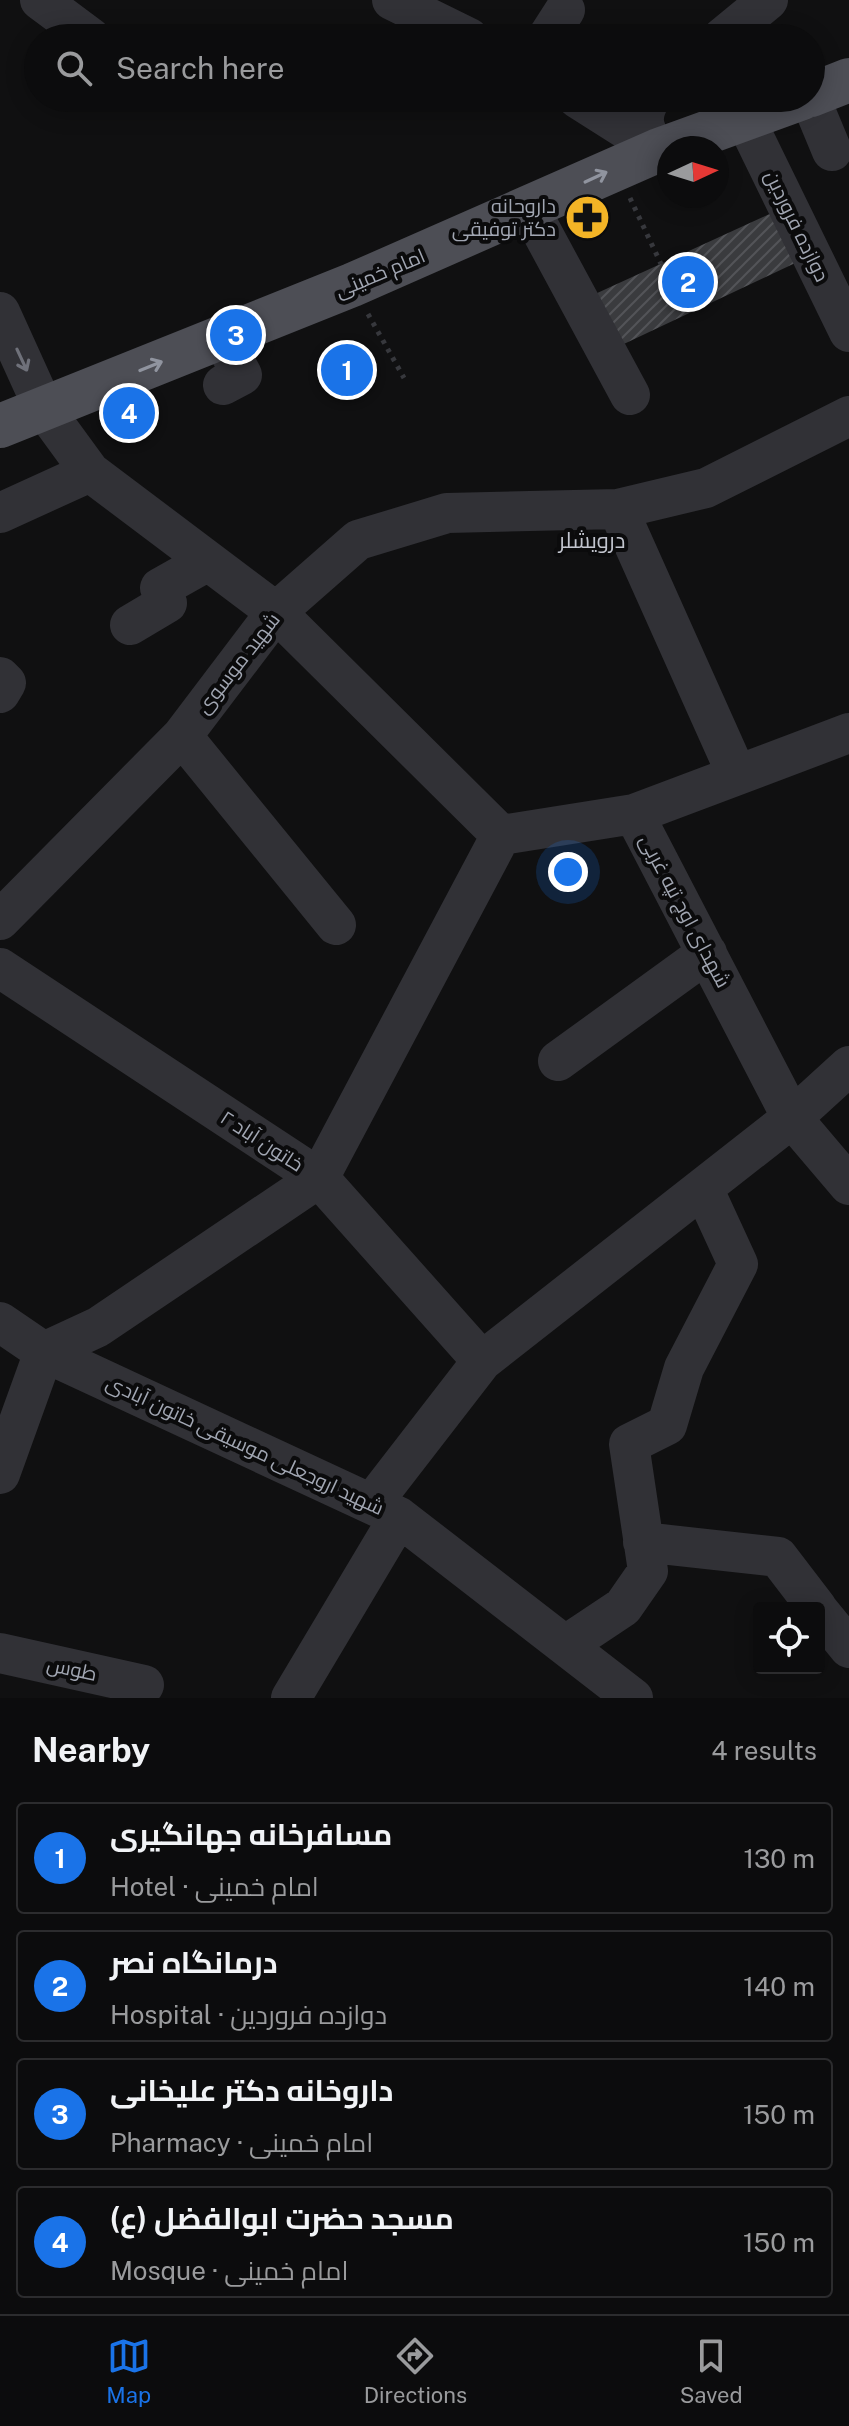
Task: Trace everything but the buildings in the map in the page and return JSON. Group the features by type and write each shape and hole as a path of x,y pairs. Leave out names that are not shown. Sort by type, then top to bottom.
{"main road":[{"path":"825,90 849,80"},
{"name":"امام خمینی","path":"698,136 764,112"},
{"name":"امام خمینی","path":"0,426 352,285 657,151"}],"street":[{"path":"40,0 72,24"},
{"path":"392,0 441,24"},
{"path":"739,24 768,0"},
{"path":"599,112 657,149"},
{"path":"643,112 643,128 657,147"},
{"path":"816,112 832,151"},
{"name":"دوازده فروردین","path":"745,119 849,332"},
{"path":"529,208 630,395"},
{"path":"0,312 44,409 90,472 276,612 501,835 319,1178 98,1327 44,1352 0,1474"},
{"path":"222,338 242,375 223,385"},
{"name":"شهید موسوی","path":"0,920 182,736 276,612 358,540 447,513 618,509 706,488 849,416"},
{"path":"0,513 90,472"},
{"path":"618,509 737,775"},
{"path":"130,625 167,603 160,588 208,561"},
{"path":"0,677 6,683 0,693"},
{"path":"634,814 849,733"},
{"path":"182,736 336,925"},
{"name":"شهدای اوچ تپه غربی","path":"501,835 634,814 792,1118 849,1185"},
{"path":"558,1061 707,953"},
{"name":"خاتون آباد ۲","path":"0,968 319,1178 482,1361"},
{"path":"291,1698 386,1510 482,1361 792,1118 849,1066"},
{"path":"566,1645 623,1607 648,1571 629,1444 667,1425 684,1368 738,1264 703,1188"},
{"name":"شهید اروجعلی موسیقی خاتون آبادی","path":"0,1322 44,1352 386,1510 633,1698"},
{"path":"643,1542 778,1557 812,1602"},
{"path":"825,1619 849,1648"},
{"name":"طوس","path":"0,1653 144,1685"}],"path":[{"path":"635,207 661,264"},
{"path":"352,285 404,378"}],"place":[{"name":"داروحانه دکتر توفیقی","path":"587,218"},
{"name":"درمانگاه نصر","path":"688,282"},
{"name":"داروخانه دکتر علیخانی","path":"236,335"},
{"name":"مسافرخانه جهانگیری","path":"347,370"},
{"name":"مسجد حضرت ابوالفضل (ع)","path":"129,413"}],"district":[{"name":"درویشلر","path":"592,540"}]}
